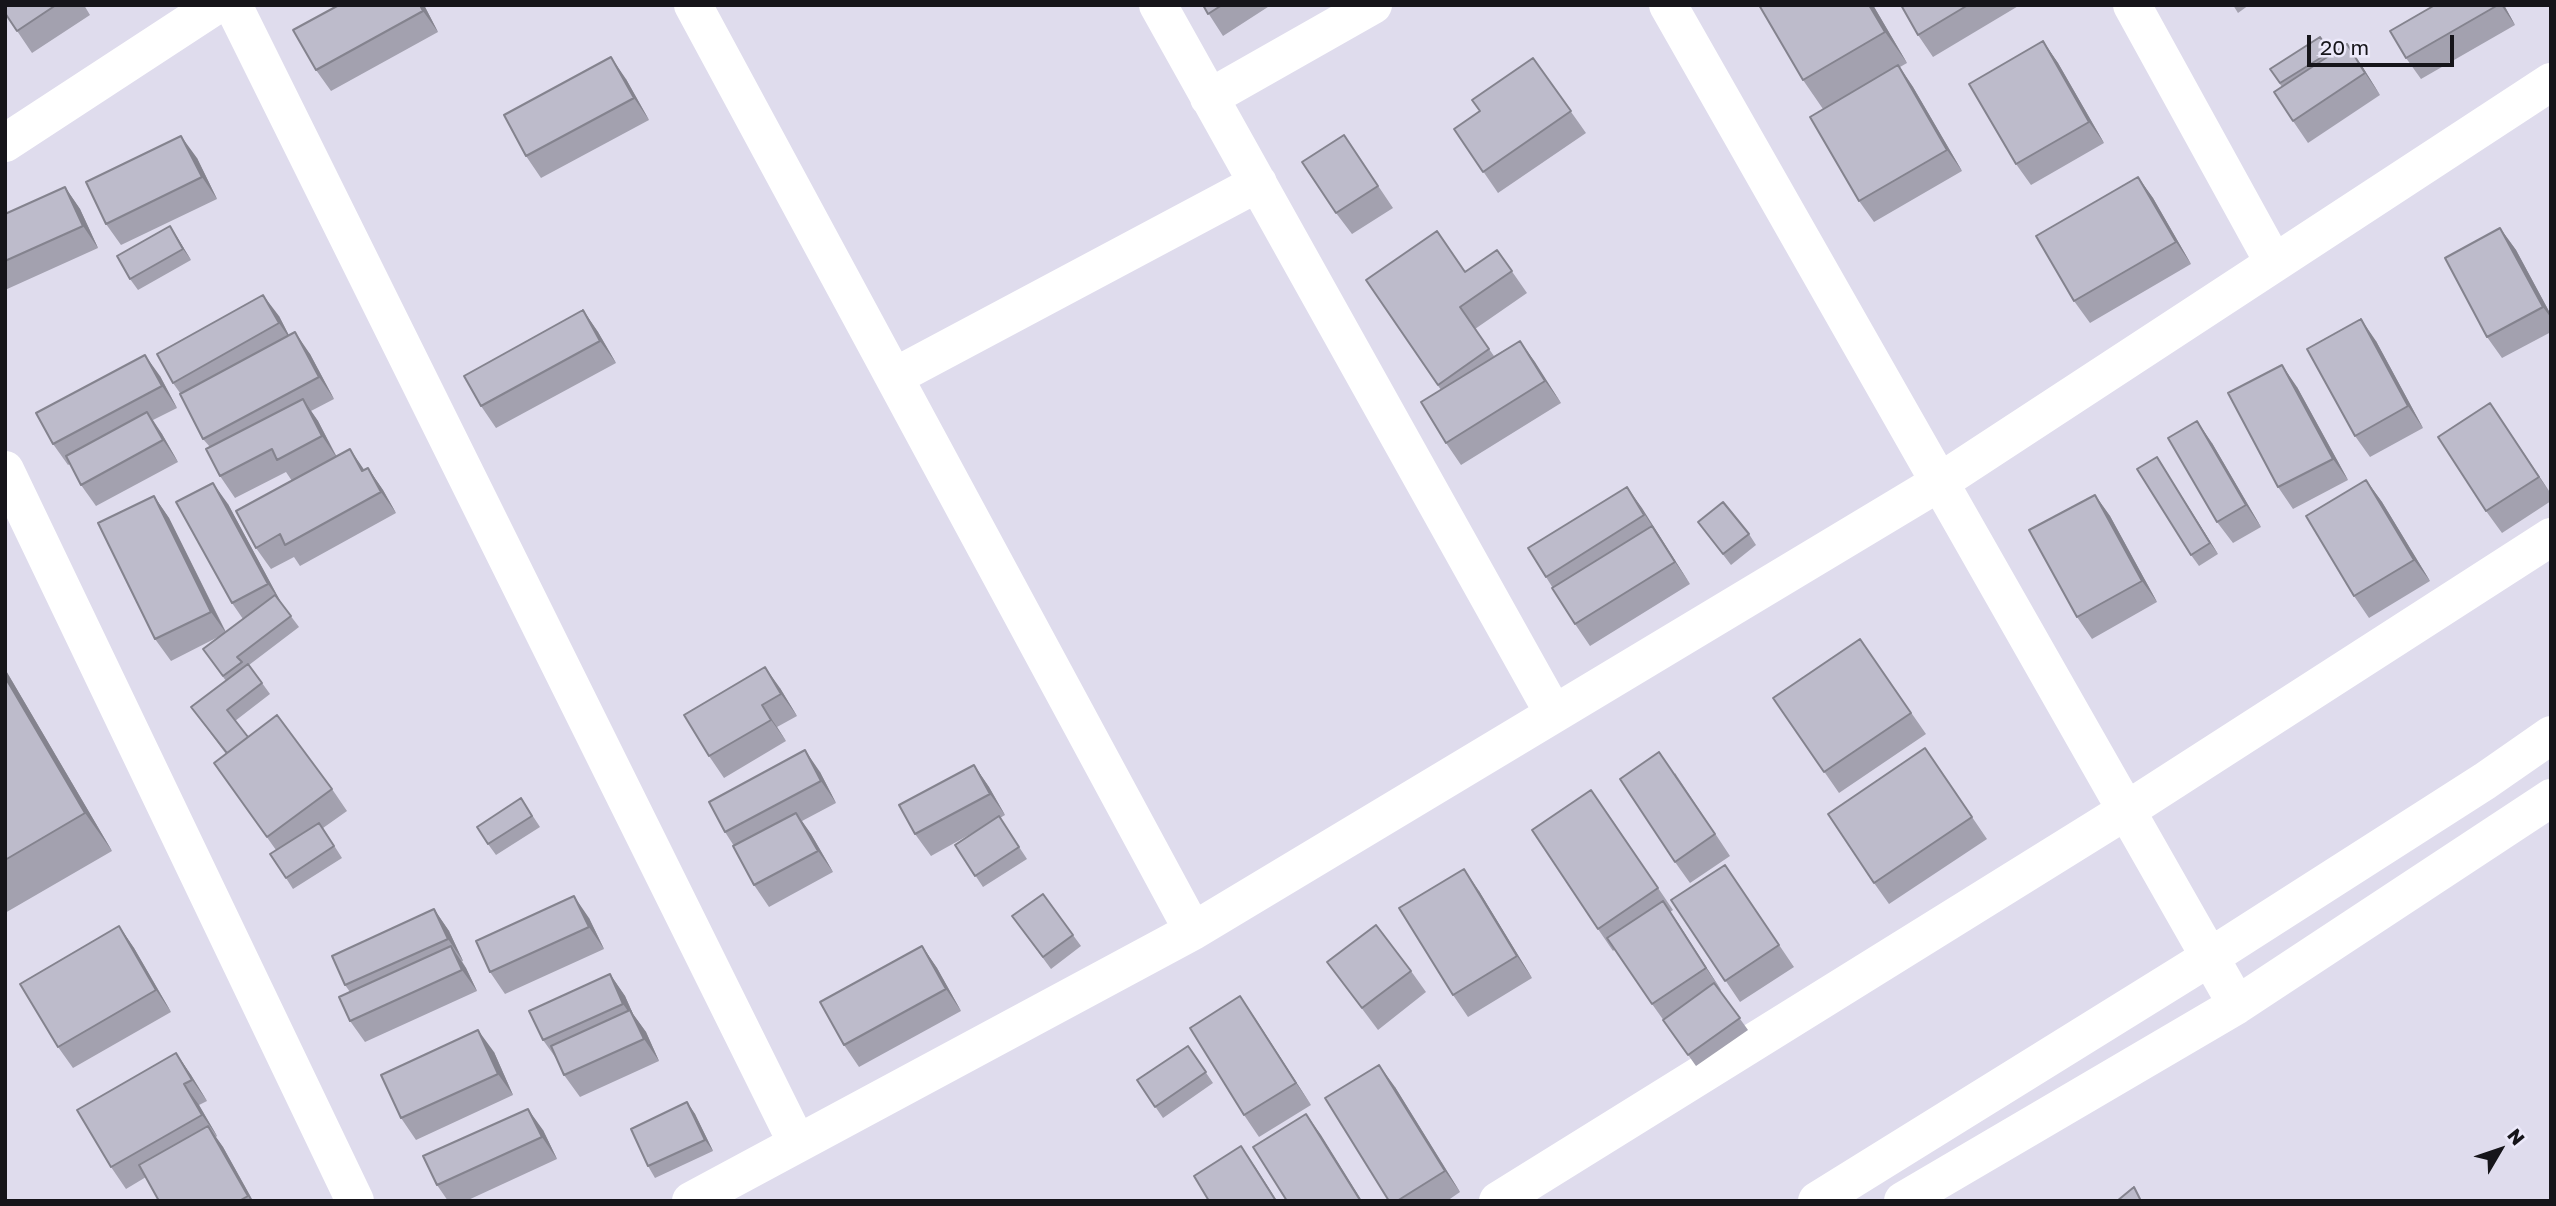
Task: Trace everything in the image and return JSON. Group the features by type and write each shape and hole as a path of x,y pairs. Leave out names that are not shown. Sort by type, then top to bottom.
{"street":[{"path":"5,143 216,5"},
{"path":"233,5 797,1143"},
{"path":"693,5 1193,931"},
{"path":"1158,5 1554,714"},
{"path":"1209,98 1373,5"},
{"path":"1668,5 2236,1005"},
{"path":"2132,5 2274,262"},
{"path":"691,1201 1193,931 1940,482 2551,82"},
{"path":"894,377 1258,183"},
{"path":"5,470 355,1201"},
{"path":"1498,1201 2127,810 2551,537"},
{"path":"1816,1201 2210,957 2485,781 2551,735"},
{"path":"1903,1201 2236,1005 2551,798"}],"building":[{"path":"5,5 56,5 17,31 5,13"},
{"path":"339,5 420,5 423,11 316,70 293,30"},
{"path":"1203,5 1222,5 1208,14"},
{"path":"1759,5 1869,5 1885,32 1803,80"},
{"path":"1901,5 1968,5 1918,35"},
{"path":"2435,5 2498,5 2406,58 2390,31"},
{"path":"2320,37 2330,52 2280,83 2270,69"},
{"path":"2043,41 2089,122 2016,164 1969,84"},
{"path":"2347,44 2365,73 2293,121 2274,92"},
{"path":"611,57 634,98 526,156 504,115"},
{"path":"1533,58 1571,111 1483,172 1454,129 1480,111 1472,100"},
{"path":"1898,65 1947,150 1859,201 1810,117"},
{"path":"1344,135 1378,186 1336,213 1302,162"},
{"path":"181,136 202,177 106,224 86,182"},
{"path":"2138,177 2176,242 2074,301 2036,236"},
{"path":"65,187 83,226 5,261 5,214"},
{"path":"170,226 183,249 130,279 117,256"},
{"path":"2500,228 2543,307 2487,337 2445,258"},
{"path":"1437,231 1465,272 1497,250 1512,271 1460,307 1489,349 1438,385 1366,280"},
{"path":"263,295 279,323 173,383 157,354"},
{"path":"583,310 600,341 481,406 464,376"},
{"path":"2361,319 2408,406 2355,436 2307,349"},
{"path":"295,332 319,377 203,439 180,394"},
{"path":"1520,341 1545,381 1446,443 1421,402"},
{"path":"145,355 162,386 53,444 36,413"},
{"path":"2282,365 2333,459 2278,487 2228,393"},
{"path":"303,399 322,436 277,460 272,449 220,476 206,449"},
{"path":"2490,403 2539,477 2486,511 2438,437"},
{"path":"147,412 163,440 81,485 66,456"},
{"path":"2197,421 2246,505 2217,522 2168,438"},
{"path":"350,449 362,471 368,468 381,492 285,545 280,534 256,548 236,511"},
{"path":"2157,457 2210,543 2191,555 2137,469"},
{"path":"2366,480 2414,560 2354,596 2306,516"},
{"path":"213,483 268,584 232,603 176,502"},
{"path":"1627,487 1644,515 1546,577 1528,548"},
{"path":"2095,495 2142,581 2077,617 2029,530"},
{"path":"154,496 211,612 155,639 98,523"},
{"path":"1723,502 1749,534 1723,554 1698,522"},
{"path":"1652,526 1675,562 1575,624 1552,588"},
{"path":"275,595 291,616 237,657 242,662 223,676 203,649"},
{"path":"1860,639 1911,713 1824,772 1773,698"},
{"path":"248,664 262,683 227,710 248,737 227,753 191,707"},
{"path":"765,667 781,694 762,705 771,720 709,756 684,715"},
{"path":"5,677 85,813 5,860"},
{"path":"277,715 332,789 267,837 214,763"},
{"path":"1925,748 1972,817 1874,883 1828,814"},
{"path":"805,750 821,781 725,832 709,802"},
{"path":"1659,752 1715,834 1675,862 1620,779"},
{"path":"974,765 990,794 915,834 899,805"},
{"path":"1591,790 1658,888 1598,929 1532,830"},
{"path":"521,798 532,816 488,844 477,827"},
{"path":"796,813 818,851 754,885 733,846"},
{"path":"999,816 1019,847 975,876 955,845"},
{"path":"319,823 334,846 286,878 270,854"},
{"path":"1725,865 1779,945 1725,981 1671,900"},
{"path":"1464,869 1517,956 1453,995 1399,908"},
{"path":"1043,894 1073,935 1043,957 1012,916"},
{"path":"574,896 589,927 490,972 476,941"},
{"path":"1663,901 1706,968 1652,1004 1607,938"},
{"path":"434,909 448,939 345,985 332,956"},
{"path":"1376,925 1411,971 1362,1008 1327,962"},
{"path":"119,926 156,990 58,1047 20,984"},
{"path":"451,946 462,970 350,1021 339,997"},
{"path":"922,946 946,989 844,1045 820,1002"},
{"path":"610,974 623,1004 543,1040 529,1011"},
{"path":"1714,983 1740,1018 1688,1055 1663,1020"},
{"path":"1240,996 1296,1083 1244,1115 1190,1028"},
{"path":"630,1010 644,1039 564,1075 551,1046"},
{"path":"478,1030 498,1074 401,1118 381,1075"},
{"path":"1188,1046 1206,1072 1155,1107 1137,1080"},
{"path":"176,1053 192,1080 184,1084 202,1115 111,1167 77,1110"},
{"path":"1379,1065 1445,1171 1397,1201 1389,1201 1325,1098"},
{"path":"687,1102 705,1140 648,1166 631,1129"},
{"path":"528,1109 542,1137 437,1185 423,1156"},
{"path":"1306,1114 1360,1200 1287,1201 1253,1147"},
{"path":"208,1126 248,1196 239,1201 159,1201 139,1165"},
{"path":"1241,1146 1276,1201 1209,1201 1194,1176"},
{"path":"2134,1187 2141,1201 2117,1201"}]}
